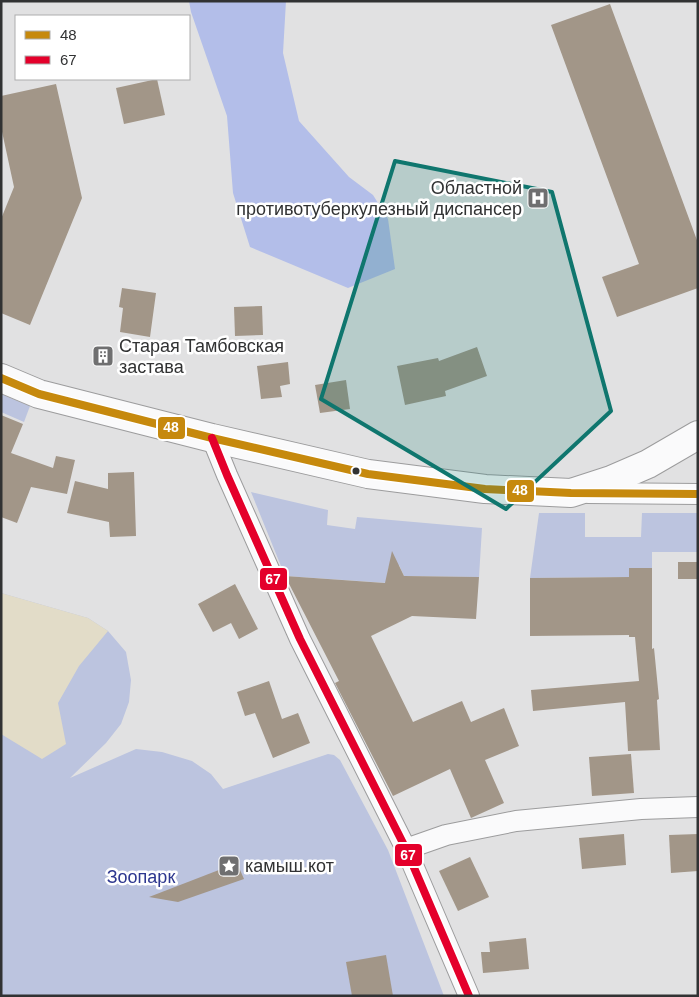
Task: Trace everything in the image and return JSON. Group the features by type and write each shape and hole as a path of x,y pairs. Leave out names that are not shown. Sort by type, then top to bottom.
{"main road":[{"path":"1,378 39,394 212,438 368,474 485,489 570,493 611,480 648,464 698,435"}],"street":[{"path":"212,438 300,638 406,849 469,996"},
{"path":"570,493 698,494"},
{"path":"406,849 446,835 516,821 641,809 698,807"}],"highlighted area":[{"path":"395,161 552,192 611,411 506,509 321,399"}],"green space":[{"path":"1,394 30,406 24,422 1,412"},
{"path":"251,492 328,510 327,525 355,529 357,517 482,528 479,577 404,576 399,565 390,565 387,583 285,576"},
{"path":"539,513 585,513 585,537 641,537 642,513 698,513 698,552 652,552 652,568 629,568 629,577 530,578"},
{"name":"Зоопарк","path":"1,593 88,618 108,631 126,652 131,680 129,702 121,724 106,743 70,778 136,749 162,752 192,761 211,774 223,789 328,754 334,755 340,760 388,850 444,996 1,996"}],"shaded area":[{"path":"189,1 286,1 283,53 299,121 349,177 373,195 388,219 395,269 348,288 250,247 233,193 227,116 191,12"}],"sand":[{"path":"1,593 88,618 108,631 79,666 58,703 66,744 42,759 1,734"}],"building":[{"path":"610,4 698,243 698,288 617,317 602,277 639,264 551,25"},
{"path":"157,80 165,115 124,124 116,88"},
{"path":"56,84 82,198 30,325 1,313 1,219 14,187 1,127 1,96"},
{"path":"122,288 156,293 150,337 120,332 123,308 119,307"},
{"path":"262,306 263,335 235,336 234,307"},
{"path":"477,347 487,376 445,391 446,396 405,405 397,366 438,358 439,361"},
{"path":"288,362 290,384 280,386 282,397 261,399 257,366"},
{"path":"346,380 350,409 320,413 315,385"},
{"path":"1,415 23,424 11,453 53,468 56,456 75,460 67,494 31,487 17,523 1,517"},
{"path":"134,472 136,536 110,537 109,522 67,513 75,481 108,489 108,473"},
{"path":"392,551 404,576 479,577 476,619 412,616 371,636 413,722 462,701 471,722 504,708 519,746 485,760 504,803 471,818 450,769 393,796 335,683 339,681 285,576 385,583"},
{"path":"678,562 698,562 698,579 678,579"},
{"path":"629,568 652,568 652,649 654,648 659,699 657,700 660,750 628,751 625,702 533,711 531,690 639,681 635,637 629,637 629,635 530,636 530,578 629,577"},
{"path":"235,584 258,629 239,639 231,623 213,632 198,604"},
{"path":"269,681 282,719 298,713 310,743 273,758 255,713 245,716 237,692"},
{"path":"631,754 634,793 592,796 589,757"},
{"path":"624,834 626,865 582,869 579,838"},
{"path":"698,834 698,871 671,873 669,835"},
{"path":"470,857 489,897 458,911 439,871"},
{"path":"237,863 244,879 178,902 149,897"},
{"path":"526,938 529,969 483,973 481,952 490,952 489,942"},
{"path":"386,955 393,996 352,996 346,962"}],"transit line":[{"name":"48","path":"1,378 39,394 212,438 368,474 485,489 571,493 698,494"},
{"name":"67","path":"212,438 300,639 406,849 469,996"}],"place":[{"name":"Областной противотуберкулезный диспансер","path":"538,198"},
{"name":"Старая Тамбовская застава","path":"103,356"},
{"name":"камыш.кот","path":"229,866"}]}
